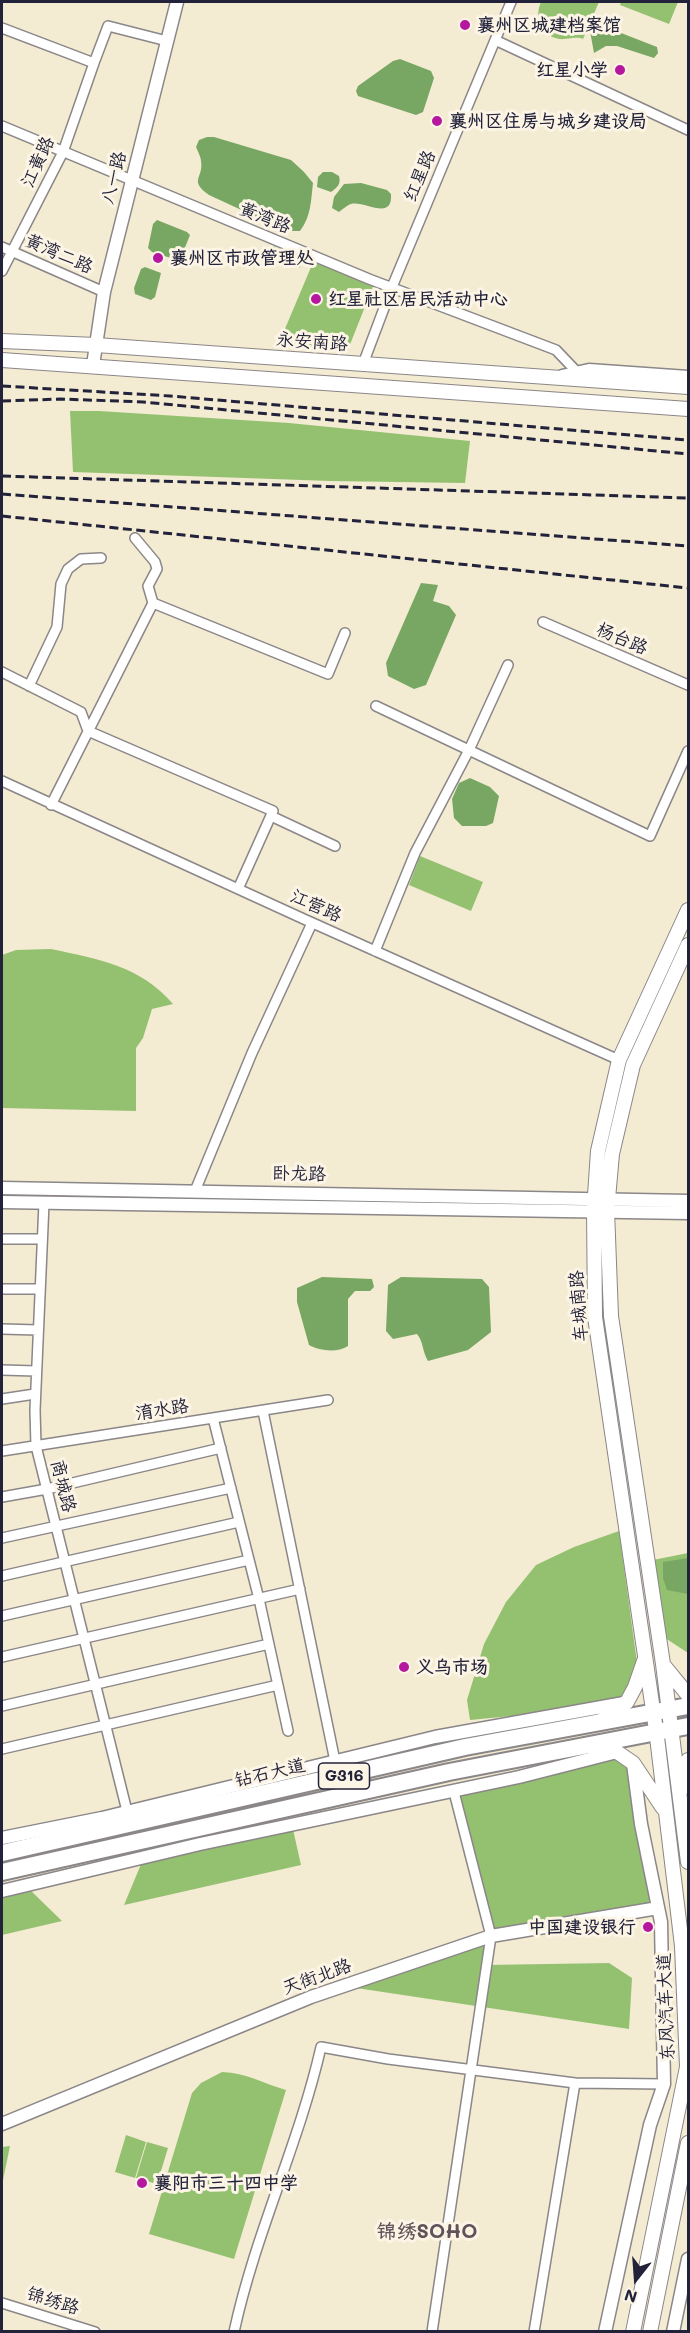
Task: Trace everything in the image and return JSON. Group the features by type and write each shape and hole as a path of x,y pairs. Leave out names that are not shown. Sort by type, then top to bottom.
{"highway":[{"name":"钻石大道","path":"2,1853 129,1818 337,1769 688,1706"},
{"name":"钻石大道","path":"2,1872 449,1772 672,1729"}],"main road":[{"name":"永安南路","path":"2,341 96,345 688,387"},
{"path":"2,360 688,409"},
{"path":"389,366 389,387"},
{"name":"车城南路","path":"669,1710 611,1316 598,1151 619,1060 688,910"},
{"name":"车城南路","path":"652,1713 596,1317 601,1204 633,1065 688,945"},
{"path":"600,1723 627,1702 635,1687 645,1656"},
{"path":"663,1665 685,1690"},
{"name":"东风汽车大道","path":"669,1710 688,1862"},
{"name":"东风汽车大道","path":"652,1713 672,1729"},
{"name":"东风汽车大道","path":"633,2331 687,2067 682,1946 666,1813 672,1729"},
{"path":"585,1745 617,1752 633,1763 666,1813"},
{"path":"682,1807 688,1760"},
{"path":"650,2331 688,2144"}],"street":[{"name":"八一路","path":"93,365 104,292 177,2"},
{"name":"红星路","path":"363,364 392,287 511,2"},
{"name":"江黄路","path":"2,271 63,152 108,26 167,41"},
{"path":"2,28 93,63"},
{"path":"495,40 688,130"},
{"name":"黄湾路","path":"2,126 131,182 556,350 577,372"},
{"name":"黄湾二路","path":"2,247 104,292"},
{"path":"555,378 589,370 688,377"},
{"path":"51,805 153,603 148,585 158,569 135,538"},
{"path":"29,686 57,627 61,584 68,569 81,559 101,558"},
{"path":"153,603 328,674 345,633"},
{"name":"杨台路","path":"543,622 688,685"},
{"path":"375,951 415,853 469,750 508,665"},
{"path":"2,672 81,712 88,731 273,811 238,889"},
{"path":"376,706 650,836 688,751"},
{"name":"江营路","path":"2,780 51,805 619,1060"},
{"path":"271,816 335,846"},
{"path":"195,1191 252,1053 312,923"},
{"name":"卧龙路","path":"2,1188 195,1191 601,1204"},
{"path":"601,1204 688,1200"},
{"name":"卧龙路","path":"2,1202 601,1204"},
{"name":"商城路","path":"44,1203 35,1394 36,1446 129,1818"},
{"path":"601,1204 688,1213"},
{"path":"2,1239 42,1239"},
{"path":"2,1289 40,1289"},
{"path":"2,1329 38,1330"},
{"path":"2,1370 36,1371"},
{"path":"2,1399 35,1394"},
{"name":"淯水路","path":"2,1451 328,1400"},
{"path":"263,1411 337,1769 445,1735 627,1702"},
{"path":"213,1418 259,1599 288,1731"},
{"path":"2,1497 47,1489 221,1448"},
{"path":"2,1538 231,1488"},
{"path":"2,1576 239,1522"},
{"path":"2,1616 249,1560"},
{"path":"2,1657 300,1589"},
{"path":"2,1706 269,1644"},
{"path":"2,1749 278,1685"},
{"path":"445,1735 471,1746"},
{"path":"2,1891 255,1833 454,1792 617,1752"},
{"path":"605,2331 651,2125 664,2084 661,1922 641,1824 633,1763"},
{"path":"432,2331 491,1936 449,1772"},
{"path":"372,1789 376,1808"},
{"path":"251,1816 255,1833"},
{"path":"2,1838 129,1818"},
{"name":"天街北路","path":"2,2124 310,1997 491,1936 658,1908"},
{"path":"234,2331 254,2258 308,2103 321,2047 388,2059 575,2083 664,2084"},
{"path":"534,2331 575,2083"},
{"path":"673,2331 688,2259"},
{"name":"锦绣路","path":"2,2303 96,2331"}],"green space":[{"path":"541,2 599,2 583,39 559,39 547,34 540,25 538,14"},
{"path":"621,2 678,2 669,24 620,5"},
{"path":"597,20 614,23 616,31 657,47 658,53 654,58 617,46 606,46 594,53 590,31"},
{"path":"400,59 431,71 434,78 423,112 416,115 358,96 356,91 358,86 393,61"},
{"path":"214,137 291,160 304,172 313,183 308,214 300,231 287,231 209,195 199,186 201,167 196,147 199,140"},
{"path":"323,172 332,172 339,176 338,185 331,192 317,187 318,177"},
{"path":"361,183 387,190 391,194 387,207 377,208 351,204 339,212 332,208 334,197 344,184"},
{"path":"157,220 190,235 182,255 177,260 152,252 148,248 153,224"},
{"path":"273,246 304,257 300,268 270,258"},
{"path":"314,260 374,284 347,352 279,343"},
{"path":"145,267 161,273 155,297 151,300 135,294 134,288 141,269"},
{"path":"70,411 289,423 470,441 465,483 73,472"},
{"path":"421,583 438,585 433,601 449,606 456,615 426,685 414,689 388,676 386,663"},
{"path":"470,778 490,787 499,796 493,823 486,826 462,826 454,818 452,799 459,783"},
{"path":"420,856 483,882 471,911 409,885"},
{"path":"51,949 118,966 147,981 173,1004 152,1009 143,1038 136,1048 136,1111 2,1108 2,955 16,950"},
{"path":"322,1277 372,1279 374,1287 370,1291 355,1291 348,1299 348,1346 339,1350 323,1350 309,1345 297,1302 297,1288"},
{"path":"401,1277 482,1279 489,1287 491,1332 468,1350 428,1361 417,1334 393,1339 386,1331 388,1285"},
{"path":"619,1531 639,1677 627,1702 605,1707 470,1720 467,1700 484,1644 506,1602 536,1565 574,1547"},
{"path":"688,1553 688,1653 659,1634 648,1561"},
{"path":"688,1558 688,1594 667,1590 663,1578 663,1562"},
{"path":"617,1752 633,1763 658,1908 491,1936 454,1792"},
{"path":"292,1825 301,1865 124,1905 144,1857"},
{"path":"26,1886 62,1921 2,1935 2,1891"},
{"path":"491,1936 487,1965 609,1963 632,1978 629,2029 343,1986"},
{"path":"222,2072 247,2076 286,2090 234,2259 149,2234 192,2093 201,2083"},
{"path":"126,2135 146,2142 135,2178 115,2172"},
{"path":"147,2142 168,2148 157,2184 136,2178"},
{"path":"10,2146 2,2185 2,2147"}],"railway":[{"path":"2,386 170,396 688,440"},
{"path":"2,401 61,399 143,402 688,454"},
{"path":"2,476 688,498"},
{"path":"2,494 688,546"},
{"path":"2,516 688,588"}],"place":[{"name":"襄州区城建档案馆","path":"465,25"},
{"name":"红星小学","path":"620,70"},
{"name":"襄州区住房与城乡建设局","path":"437,121"},
{"name":"襄州区市政管理处","path":"158,258"},
{"name":"红星社区居民活动中心","path":"316,299"},
{"name":"义乌市场","path":"404,1667"},
{"name":"中国建设银行","path":"648,1927"},
{"name":"襄阳市三十四中学","path":"142,2183"}],"district":[{"name":"锦绣SOHO","path":"427,2232"}]}
